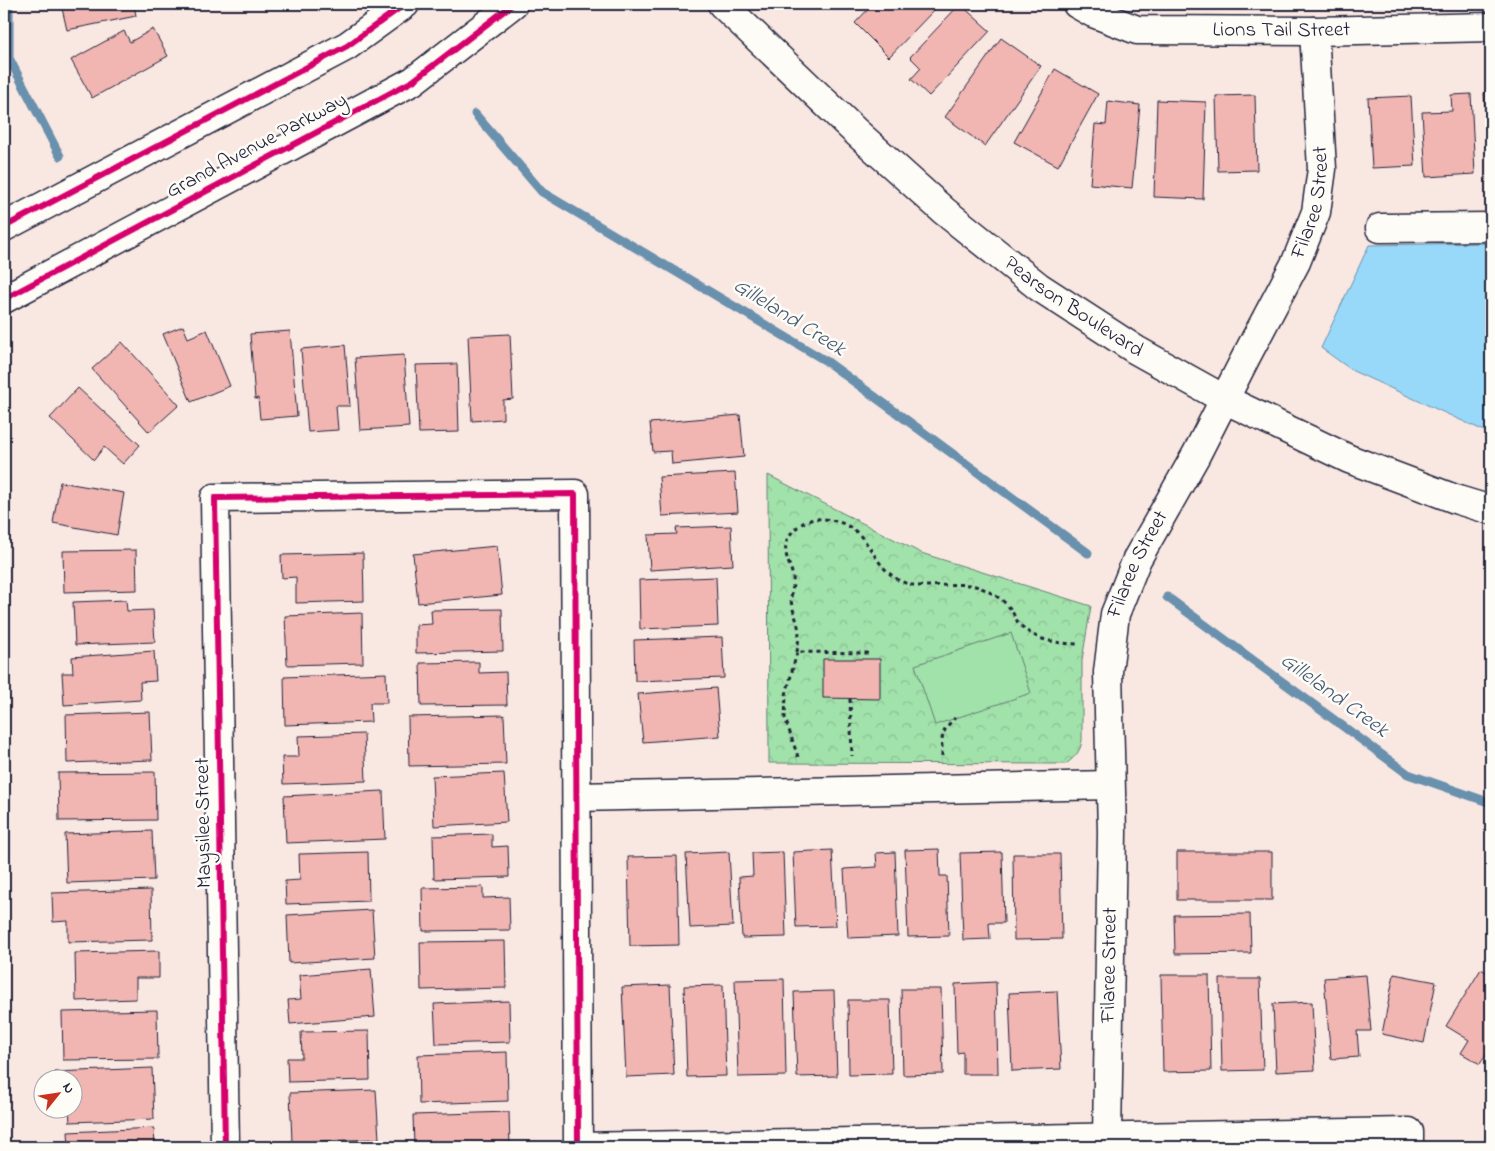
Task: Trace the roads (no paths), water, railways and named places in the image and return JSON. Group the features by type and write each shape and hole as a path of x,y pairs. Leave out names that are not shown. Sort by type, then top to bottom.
{"street":[{"path":"4,226 347,46 405,4"},
{"name":"Grand Avenue Parkway","path":"4,300 413,81 514,4"},
{"name":"Pearson Boulevard","path":"722,4 855,131 944,210 1039,287 1136,350 1224,399 1349,459 1458,500 1491,510"},
{"name":"Lions Tail Street","path":"1077,4 1093,13 1137,30 1314,31 1491,27"},
{"name":"Filaree Street","path":"1107,1137 1112,832 1108,672 1115,614 1137,559 1196,455 1296,262 1316,212 1322,169 1314,31"},
{"path":"1380,228 1491,227"},
{"name":"Maysilee Street","path":"225,1147 215,498 575,494 577,796"},
{"path":"1110,785 577,796 578,1147 1107,1137 1409,1140"}],"water":[{"path":"1491,243 1491,434 1353,371 1321,348 1369,245"}],"waterway":[{"path":"9,4 9,58 60,156"},
{"name":"Gilleland Creek","path":"475,114 542,192 826,361 1088,553"},
{"name":"Gilleland Creek","path":"1167,597 1408,774 1491,803"}]}
